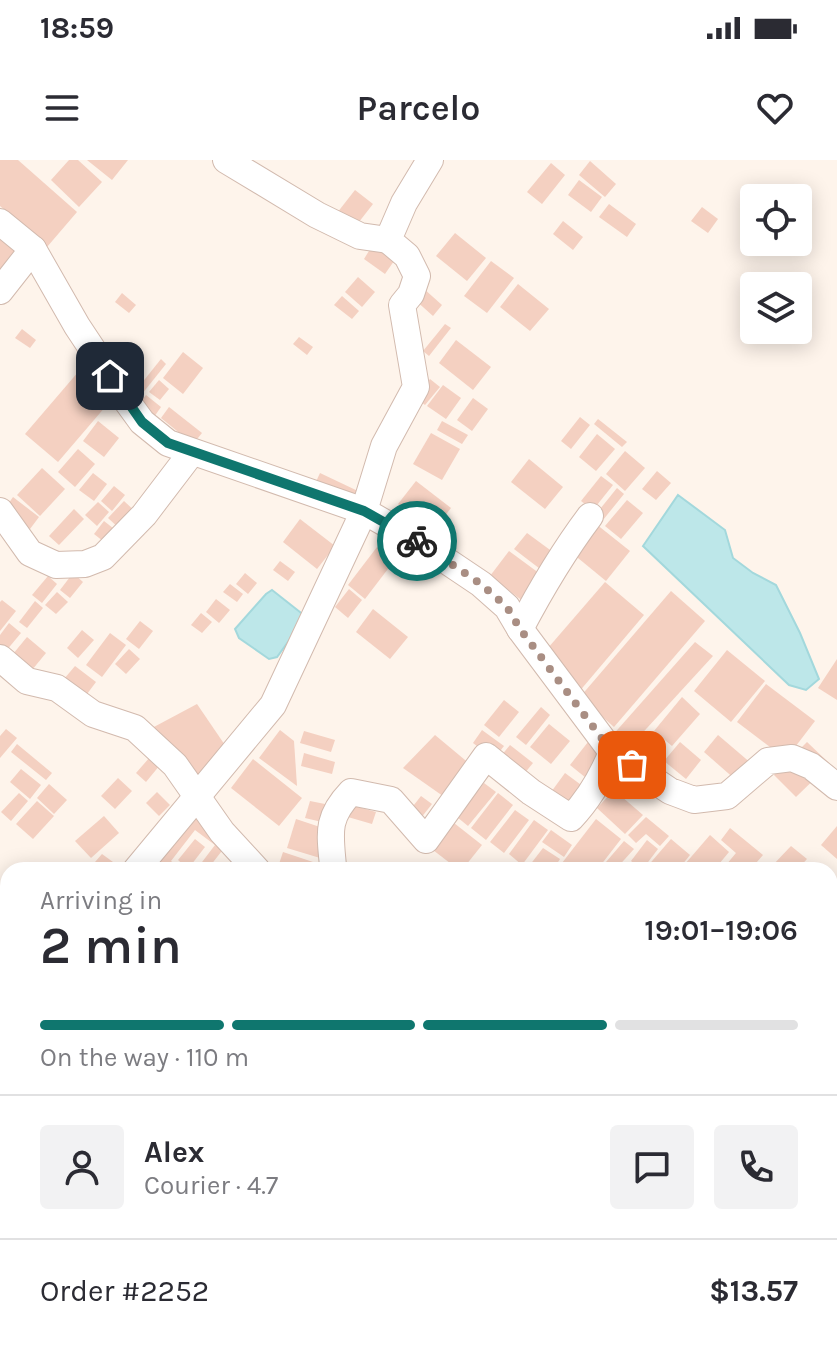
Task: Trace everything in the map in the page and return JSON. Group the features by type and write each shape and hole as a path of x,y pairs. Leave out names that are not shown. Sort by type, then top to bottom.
{"street":[{"path":"143,862 273,705 364,511 384,446 416,387 402,305 411,294 417,276 407,256 388,240 360,236 317,215 226,160"},
{"path":"388,240 404,203 430,160"},
{"path":"0,222 33,249 77,326 142,422 168,443 364,511 420,543 481,584 507,607 612,752 670,791 694,800 727,796 768,761 792,758 811,766 837,787"},
{"path":"0,291 33,249"},
{"path":"0,511 30,553 56,565 85,564 103,557 144,515 192,452"},
{"path":"520,629 565,550 590,516"},
{"path":"0,658 27,681 57,688 93,714 135,728 175,765 222,832 250,862"},
{"path":"333,862 332,819 340,803 351,792 391,800 426,840 486,756 531,792 571,818 601,778 612,752"}],"water":[{"path":"678,495 725,530 733,558 776,585 819,679 806,690 789,685 643,546"},
{"path":"272,590 305,616 277,657 269,659 239,638 235,629"}],"building":[{"path":"0,160 18,160 77,212 47,247 0,206"},
{"path":"69,160 78,160 102,182 79,207 51,180"},
{"path":"87,160 128,160 112,180"},
{"path":"590,161 616,184 605,197 579,175"},
{"path":"551,163 565,175 542,204 527,192"},
{"path":"579,180 602,197 591,212 568,195"},
{"path":"355,190 373,204 355,227 337,213"},
{"path":"609,204 636,224 627,237 599,217"},
{"path":"702,207 718,219 708,233 691,221"},
{"path":"563,221 583,237 573,250 553,234"},
{"path":"0,231 24,250 0,282"},
{"path":"455,233 486,258 467,281 436,256"},
{"path":"372,246 394,261 385,274 364,259"},
{"path":"491,261 514,278 487,313 464,296"},
{"path":"358,277 375,292 362,307 345,292"},
{"path":"518,284 549,309 530,331 500,307"},
{"path":"423,288 442,305 433,316 414,299"},
{"path":"122,293 136,305 129,313 115,302"},
{"path":"342,296 359,311 352,319 334,305"},
{"path":"445,324 451,328 429,356 423,351"},
{"path":"22,329 36,340 30,348 15,338"},
{"path":"299,337 313,347 307,355 293,344"},
{"path":"456,340 491,367 473,390 439,363"},
{"path":"183,352 203,368 183,394 163,378"},
{"path":"161,359 166,364 142,394 137,389"},
{"path":"79,371 112,399 58,462 25,434"},
{"path":"430,379 440,387 425,405 415,397"},
{"path":"159,380 169,389 160,400 149,392"},
{"path":"443,385 461,398 446,419 427,406"},
{"path":"146,395 161,407 154,417 139,404"},
{"path":"473,398 488,409 472,431 457,420"},
{"path":"169,407 202,433 193,444 161,418"},
{"path":"580,417 590,425 571,449 561,441"},
{"path":"598,419 627,442 622,447 594,424"},
{"path":"98,421 119,438 104,457 83,441"},
{"path":"442,421 468,435 462,444 437,430"},
{"path":"431,433 460,449 442,480 413,464"},
{"path":"597,434 615,449 596,471 579,457"},
{"path":"78,449 95,464 75,487 58,472"},
{"path":"625,451 645,468 625,491 606,474"},
{"path":"529,459 563,487 545,509 511,482"},
{"path":"42,468 65,489 40,516 17,495"},
{"path":"657,471 671,483 656,500 642,489"},
{"path":"93,473 107,484 94,501 79,490"},
{"path":"320,473 360,492 347,518 308,499"},
{"path":"601,476 613,485 593,510 581,501"},
{"path":"416,481 451,508 433,531 398,504"},
{"path":"114,486 125,495 112,511 101,501"},
{"path":"617,488 624,494 603,520 596,514"},
{"path":"13,497 39,517 30,529 4,510"},
{"path":"627,500 643,513 621,539 605,526"},
{"path":"124,501 138,514 122,531 108,518"},
{"path":"98,502 109,512 97,526 85,515"},
{"path":"74,509 84,519 59,545 49,536"},
{"path":"300,519 335,546 317,569 283,542"},
{"path":"591,520 630,551 606,581 567,549"},
{"path":"104,521 118,532 108,545 94,534"},
{"path":"527,533 561,558 548,575 514,549"},
{"path":"377,547 394,561 365,599 348,585"},
{"path":"509,551 547,579 528,605 490,576"},
{"path":"280,561 295,572 288,581 273,570"},
{"path":"73,573 83,582 70,598 60,590"},
{"path":"245,573 257,583 248,594 236,584"},
{"path":"48,576 57,584 42,603 32,595"},
{"path":"605,582 644,615 578,693 548,648"},
{"path":"230,584 243,594 237,602 223,592"},
{"path":"349,589 362,600 348,618 335,607"},
{"path":"671,591 705,621 614,727 580,697"},
{"path":"57,592 68,602 56,614 45,605"},
{"path":"216,599 230,610 219,623 206,612"},
{"path":"2,600 16,611 0,631 0,602"},
{"path":"35,601 43,608 27,628 19,622"},
{"path":"373,609 408,637 390,659 356,632"},
{"path":"201,613 212,622 202,633 191,625"},
{"path":"140,621 153,631 139,649 126,639"},
{"path":"9,623 21,633 6,651 0,645 0,635"},
{"path":"82,630 94,640 78,658 67,648"},
{"path":"110,633 126,645 102,677 86,665"},
{"path":"27,637 46,653 32,670 13,654"},
{"path":"695,642 713,656 625,752 611,737"},
{"path":"129,649 140,659 126,674 115,664"},
{"path":"727,650 765,681 731,722 694,691"},
{"path":"837,659 837,700 818,688"},
{"path":"75,666 96,682 81,702 59,685"},
{"path":"766,684 815,721 786,759 737,722"},
{"path":"682,697 700,714 672,746 654,731"},
{"path":"504,700 519,712 499,737 484,725"},
{"path":"197,704 229,751 195,779 152,728"},
{"path":"541,707 550,715 526,745 516,737"},
{"path":"549,724 570,741 551,764 530,747"},
{"path":"6,729 17,738 0,758 0,736"},
{"path":"280,730 294,741 297,786 259,758"},
{"path":"482,730 504,746 494,759 473,743"},
{"path":"304,731 335,740 331,752 300,743"},
{"path":"435,735 483,775 460,808 403,768"},
{"path":"718,735 759,770 745,788 704,752"},
{"path":"588,742 609,758 591,782 570,765"},
{"path":"680,742 701,760 686,779 664,761"},
{"path":"807,742 830,764 796,797 774,775"},
{"path":"17,744 52,773 46,780 11,752"},
{"path":"510,745 533,763 519,780 496,762"},
{"path":"304,753 335,762 332,774 301,766"},
{"path":"150,757 160,765 146,782 136,773"},
{"path":"253,759 302,798 279,826 231,788"},
{"path":"21,769 41,785 30,799 10,782"},
{"path":"565,773 592,793 572,819 546,799"},
{"path":"118,778 132,791 115,809 101,796"},
{"path":"484,783 496,792 468,826 457,817"},
{"path":"49,784 67,800 54,814 37,798"},
{"path":"614,790 643,815 625,834 597,808"},
{"path":"157,792 170,805 159,816 146,803"},
{"path":"19,793 28,801 11,821 1,812"},
{"path":"498,793 513,805 486,840 471,828"},
{"path":"421,796 432,804 409,833 399,824"},
{"path":"37,801 54,816 33,839 16,824"},
{"path":"310,801 330,805 326,823 305,818"},
{"path":"344,803 376,812 372,824 341,815"},
{"path":"515,810 529,820 504,853 490,842"},
{"path":"196,811 228,843 213,862 202,862 215,845 195,830 172,862 157,860"},
{"path":"104,816 119,833 91,858 75,841"},
{"path":"646,817 669,836 660,846 646,834 636,843 628,835"},
{"path":"296,819 329,830 320,858 287,848"},
{"path":"596,819 621,839 603,862 563,862"},
{"path":"534,820 548,830 524,862 518,862 509,854"},
{"path":"454,823 482,845 468,862 449,862 433,850"},
{"path":"837,826 837,859 821,845"},
{"path":"730,828 763,855 757,862 728,862 736,853 721,840"},
{"path":"551,830 572,845 564,857 542,842"},
{"path":"710,835 729,852 721,862 687,862"},
{"path":"195,839 205,847 193,862 178,860"},
{"path":"671,839 690,855 684,862 651,862"},
{"path":"647,840 658,849 648,862 631,861"},
{"path":"624,841 634,849 622,862 606,862"},
{"path":"791,846 807,859 804,862 776,862"},
{"path":"543,848 560,859 558,862 532,862"},
{"path":"283,852 313,862 280,862"},
{"path":"102,854 113,862 95,862"}],"way so far":[{"path":"417,541 481,584 507,607 612,752 632,765"}],"route":[{"path":"110,376 142,422 168,443 364,511 417,541"}]}
